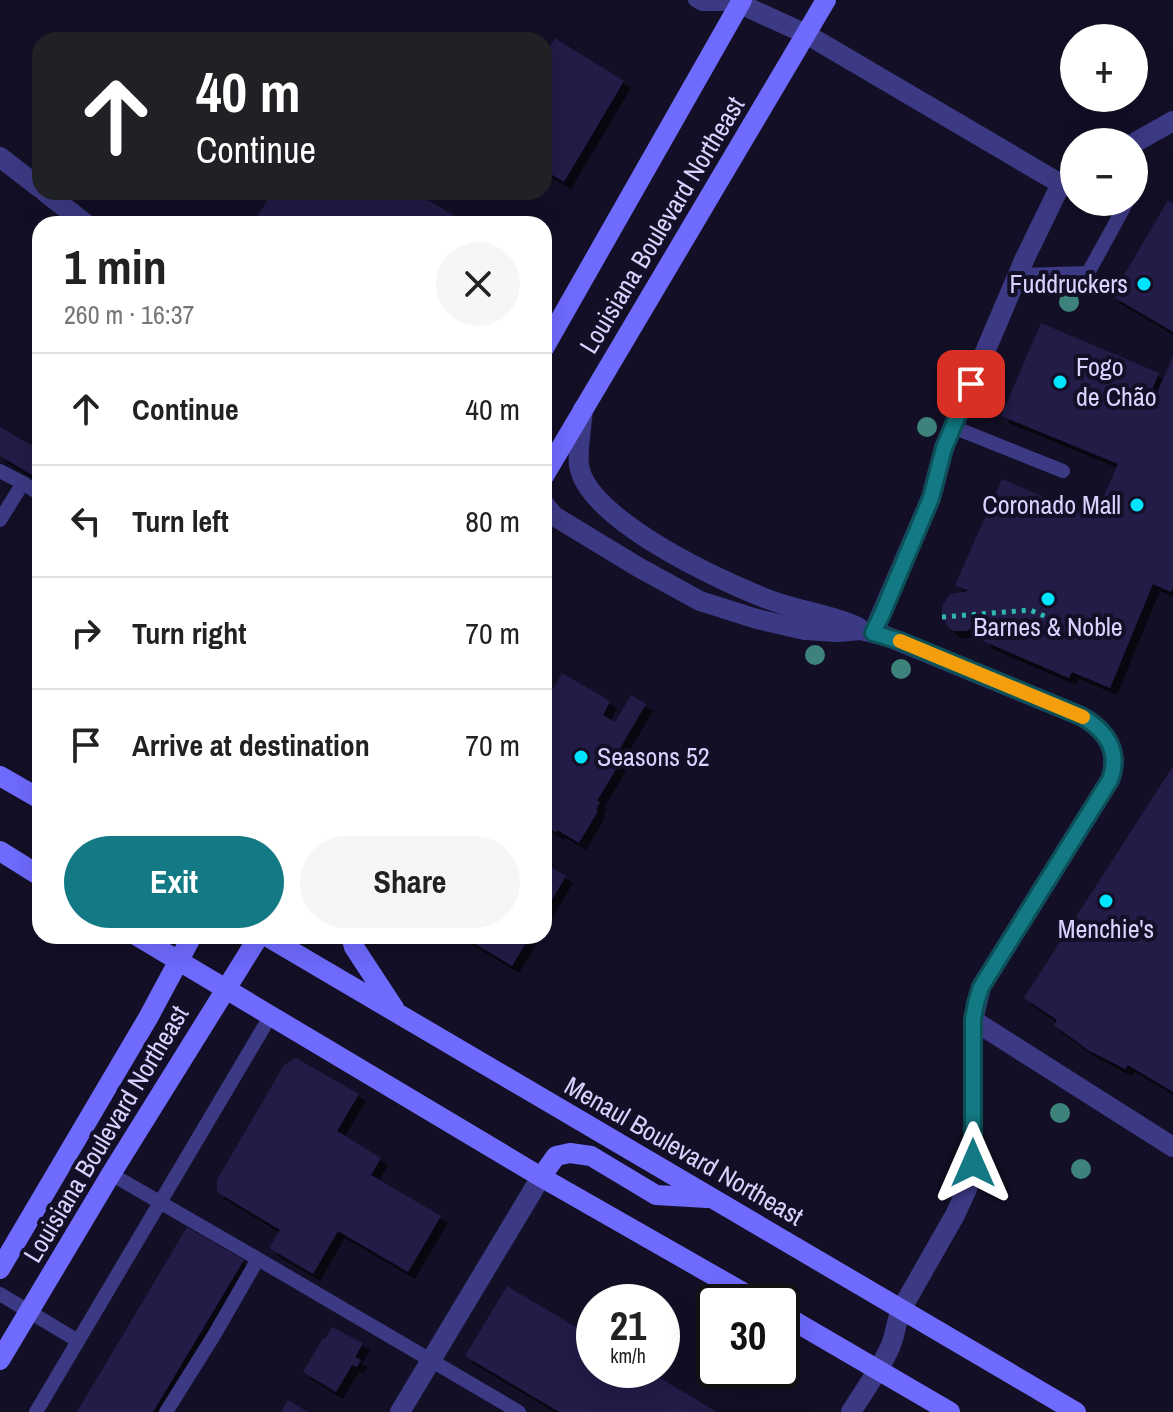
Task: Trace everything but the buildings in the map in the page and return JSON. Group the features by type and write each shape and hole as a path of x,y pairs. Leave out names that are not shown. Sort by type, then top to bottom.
{"main road":[{"name":"Louisiana Boulevard Northeast","path":"552,462 826,0"},
{"name":"Louisiana Boulevard Northeast","path":"552,334 739,1"},
{"path":"0,776 32,794"},
{"path":"0,785 32,795"},
{"path":"0,851 32,871"},
{"path":"150,944 541,1177 728,1284"},
{"name":"Louisiana Boulevard Northeast","path":"0,1269 148,1018 188,944"},
{"name":"Louisiana Boulevard Northeast","path":"0,1360 254,944"},
{"name":"Menaul Boulevard Northeast","path":"280,944 1076,1412"},
{"path":"353,944 396,1012"},
{"path":"541,1177 556,1156 570,1153 591,1156 656,1195 711,1199"},
{"path":"800,1324 950,1412"}],"street":[{"path":"739,1 806,34 1060,176"},
{"path":"1148,135 1173,122"},
{"path":"0,157 32,182"},
{"path":"873,633 931,498 944,448 1018,275 1044,218 1060,193"},
{"path":"55,200 76,216"},
{"path":"583,409 579,465 588,488 615,517 653,543 771,600 839,619 873,633"},
{"path":"552,514 700,601 805,630 860,630 900,641 1081,716 1092,722 1110,743 1114,756 1110,780 981,987 973,1020 971,1176 955,1215 902,1308 893,1339 851,1412"},
{"path":"973,1020 1173,1147"},
{"path":"400,1412 541,1177"}],"lane":[{"path":"695,0 702,4 739,1"},
{"path":"1018,275 1088,273 1119,216"},
{"path":"953,427 1063,471"},
{"path":"0,471 32,489"},
{"path":"0,520 23,483"},
{"path":"36,1412 271,1015"},
{"path":"111,1174 519,1412"},
{"path":"166,1412 258,1259"},
{"path":"0,1294 78,1341"}],"path":[{"path":"942,617 1030,610 1059,622"}],"slow traffic":[{"path":"900,641 1083,717"}],"place":[{"name":"Fuddruckers","path":"1144,284"},
{"name":"Fogo de Chão","path":"1060,382"},
{"name":"Coronado Mall","path":"1137,505"},
{"name":"Barnes & Noble","path":"1048,599"},
{"name":"Seasons 52","path":"581,757"},
{"name":"Menchie's","path":"1106,901"}],"route":[{"path":"971,384 944,448 931,498 873,633 900,641 1081,716 1102,732 1114,756 1110,780 981,987 973,1020 973,1163"}]}
